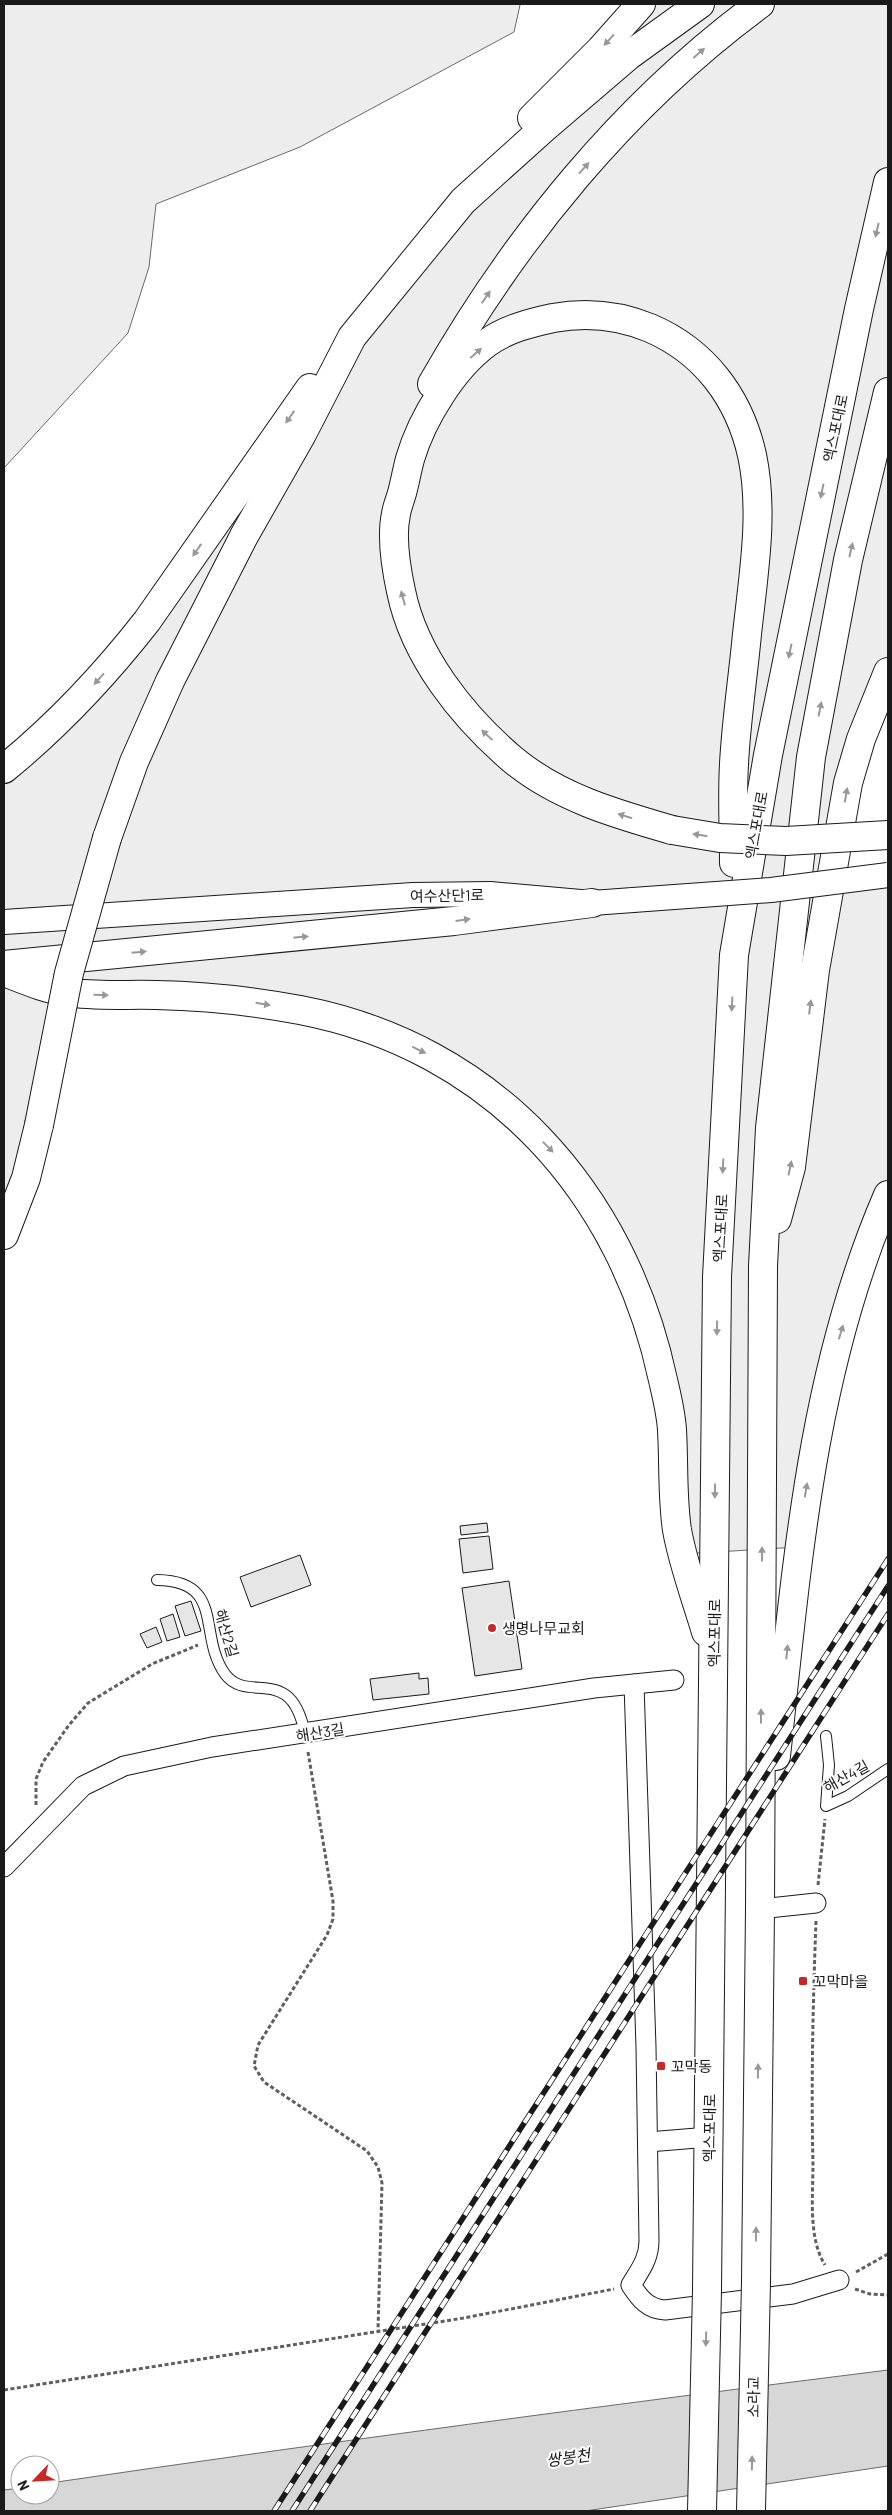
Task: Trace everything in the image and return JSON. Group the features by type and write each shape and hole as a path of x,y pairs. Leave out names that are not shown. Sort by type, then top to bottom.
{"highway":[{"path":"4,769 61,719 118,658 157,607 307,392 499,154 547,101 601,48 641,4"},
{"path":"463,201 621,62 700,4"},
{"path":"760,4 732,25 654,93 566,187 523,243 454,345 414,420 394,481 396,552 401,592 412,629 443,685 479,728 514,761 559,790 618,814 672,830 720,838 786,841 888,835"},
{"name":"엑스포대로","path":"702,2511 708,2290 717,1277 734,955 768,755 859,309 888,182"},
{"path":"395,515 411,456 435,404 468,360 488,342 504,333 546,320 584,314 637,323 666,335 686,348 706,364 720,381 738,416 751,452 758,489 757,530 734,764 734,955"},
{"path":"4,1235 26,1178 39,1125 68,973 107,838 134,762 170,681 244,536 302,434 352,337"},
{"path":"760,1909 763,1266 770,1128 811,757 848,560 888,392"},
{"path":"763,1266 791,1168 814,970 848,783 864,731 888,672"},
{"path":"4,965 454,921 592,903"},
{"path":"4,972 42,987 68,992 208,997 302,1010 352,1023 392,1037 463,1074 520,1119 552,1150 578,1184 619,1255 639,1297 651,1333 672,1428 677,1531 714,1658"},
{"path":"760,1909 800,1530 810,1466 838,1340 888,1195"},
{"name":"소라교","path":"751,2511 756,2282 760,1909"}],"street":[{"name":"여수산단1로","path":"4,922 413,895 498,895 592,903 780,890 888,875"},
{"name":"해산3길","path":"4,1867 83,1786 124,1766 212,1747 594,1688 674,1680"},
{"path":"634,1684 648,2142 649,2252 631,2285 642,2301 651,2307 665,2310 794,2294 839,2280"},
{"path":"760,1909 816,1903"},
{"path":"648,2142 709,2137"}],"lane":[{"name":"해산2길","path":"157,1580 178,1581 190,1586 198,1594 206,1611 220,1666 233,1682 248,1687 274,1688 282,1691 299,1715 305,1734"},
{"name":"해산4길","path":"826,1736 829,1764 826,1806 848,1796 888,1769"}],"path":[{"path":"36,1833 36,1788 39,1770 80,1712 94,1698 143,1668 212,1640"},
{"path":"305,1734 333,1901 333,1919 327,1936 258,2046 254,2066 264,2082 367,2151 378,2166 382,2183 378,2330"},
{"path":"826,1806 816,1903 811,2087 814,2220 820,2258 839,2280 870,2294 888,2295"},
{"path":"839,2280 888,2254"},
{"path":"4,2390 464,2318 631,2285"}],"shaded area":[{"path":"4,4 520,5 514,32 300,147 156,204 149,267 128,333 4,468"},
{"path":"641,4 888,4 888,672 833,883 888,873 888,1195 798,1547 683,1554 639,1297 520,1119 352,1023 68,992 4,1235 4,769 33,745 499,154 553,94"}],"water":[{"name":"쌍봉천","path":"888,2370 888,2466 585,2511 4,2511 4,2490 10,2489 10,2505 60,2505 60,2482 469,2424"}],"building":[{"path":"487,1523 488,1532 461,1535 460,1526"},
{"path":"489,1536 493,1569 463,1573 459,1539"},
{"path":"300,1555 311,1585 251,1607 240,1577"},
{"name":"생명나무교회","path":"509,1581 522,1669 475,1676 462,1588"},
{"path":"191,1601 201,1631 185,1636 175,1606"},
{"path":"173,1614 180,1637 167,1641 160,1619"},
{"path":"156,1627 162,1642 147,1648 140,1634"},
{"path":"419,1673 419,1679 428,1678 429,1694 373,1700 370,1679"}],"railway":[{"path":"274,2511 888,1559"},
{"path":"292,2511 888,1586"},
{"path":"310,2511 888,1614"}],"place":[{"name":"생명나무교회","path":"492,1628"},
{"name":"꼬막마을","path":"803,1981"},
{"name":"꼬막동","path":"661,2066"}]}
